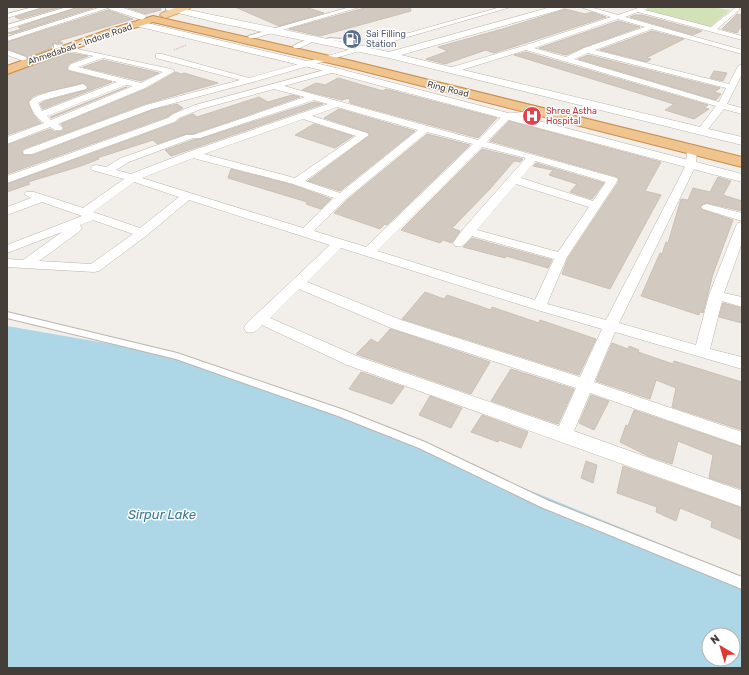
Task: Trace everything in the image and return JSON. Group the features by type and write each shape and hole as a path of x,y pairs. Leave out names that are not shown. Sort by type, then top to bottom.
{"highway":[{"name":"Ring Road","path":"162,13 297,46 341,50 367,61 742,152"},
{"name":"Ring Road","path":"162,13 323,59 742,162"},
{"name":"Ahmedabad - Indore Road","path":"7,65 59,42 162,13"},
{"name":"Ahmedabad - Indore Road","path":"7,70 59,42"}],"street":[{"path":"7,142 142,86 171,71 100,57 34,31 7,16 40,7"},
{"path":"7,27 74,7"},
{"path":"7,39 108,7"},
{"path":"112,7 162,13 270,31 316,40 341,50"},
{"path":"252,36 357,7"},
{"path":"28,152 74,134 127,109 250,80 323,59 341,50 356,48 508,7"},
{"path":"7,180 171,120 176,116 198,107 560,7"},
{"path":"583,7 742,52"},
{"path":"452,70 526,48 647,7"},
{"path":"712,30 732,18 739,9 726,7"},
{"path":"638,10 742,38"},
{"path":"162,13 307,64 742,178"},
{"path":"566,60 587,50 653,26"},
{"path":"297,46 316,40"},
{"path":"356,48 742,141"},
{"path":"526,48 742,111"},
{"path":"587,50 732,87"},
{"path":"7,52 23,59"},
{"path":"159,56 250,80"},
{"path":"100,57 72,68 142,86"},
{"path":"701,132 722,105 742,66"},
{"path":"40,115 124,82"},
{"path":"275,86 339,103 425,129 533,157 613,180 561,257 539,306"},
{"path":"83,87 35,100 34,105 40,115 50,124 74,134 84,151"},
{"path":"108,171 125,160 193,136 315,97"},
{"path":"104,101 127,109 153,126"},
{"path":"26,264 132,178 192,154 339,103"},
{"path":"368,252 445,176 481,144 507,116 540,112"},
{"path":"297,182 364,135 302,116"},
{"path":"171,120 193,136 207,149"},
{"path":"306,232 342,197 425,129"},
{"path":"564,435 610,326 691,165 692,149"},
{"path":"192,154 297,182 342,197"},
{"path":"459,243 468,231 515,180 533,157"},
{"path":"96,168 188,195 539,306 742,362"},
{"path":"515,180 596,206"},
{"path":"30,194 142,233"},
{"path":"7,263 94,268 142,233 188,195"},
{"path":"7,211 42,198"},
{"path":"707,207 742,217"},
{"path":"7,249 88,214"},
{"path":"702,352 716,295 737,249 742,226"},
{"path":"468,231 561,257"},
{"path":"338,243 256,324 353,361 742,499"},
{"path":"297,283 396,324 586,385 742,439"},
{"path":"716,295 742,302"}],"lane":[{"path":"7,315 177,356 341,413 422,445 545,504 742,583"}],"green space":[{"path":"653,7 711,7 730,10 709,28 644,11"}],"water":[{"name":"Sirpur Lake","path":"7,326 157,352 281,389 742,577 742,668 7,668"}],"building":[{"path":"44,7 62,7 20,19 15,17"},
{"path":"78,7 96,7 11,34 8,33 22,29 18,27"},
{"path":"125,7 160,7 161,10 146,14"},
{"path":"235,7 305,7 324,13 279,26"},
{"path":"368,7 410,7 411,11 320,36 289,29"},
{"path":"565,9 585,14 592,12 606,17 494,53 486,50 445,64 426,59 448,51 438,47 506,28"},
{"path":"108,10 133,19 58,41 63,43 53,43 52,46 48,48 52,48 28,57 7,49 7,42"},
{"path":"737,14 742,15 742,25 737,33 722,29"},
{"path":"642,15 702,31 693,35 630,17"},
{"path":"618,21 640,27 566,55 539,48"},
{"path":"652,31 684,39 646,58 651,59 647,62 600,50"},
{"path":"526,52 708,105 704,108 709,109 694,119 665,110 674,104 514,55"},
{"path":"69,53 88,56 70,63 67,67 69,71 112,82 43,109 40,104 45,101 86,90 88,87 83,83 38,94 32,97 28,103 33,114 41,123 7,135 7,75"},
{"path":"588,55 720,88 714,92 721,94 716,100 578,59"},
{"path":"103,60 159,73 141,81 83,67"},
{"path":"714,71 727,73 723,81 710,78"},
{"path":"176,72 218,83 145,104 23,149 23,155 33,155 152,110 177,104 183,108 167,117 7,174 7,145 50,129 55,132 62,131 64,128 61,124 146,89"},
{"path":"338,78 383,91 386,89 497,118 478,138 350,103 349,98 342,100 302,90 316,83 325,85"},
{"path":"126,87 51,118 50,117"},
{"path":"292,95 300,97 193,134 186,134 157,144 153,140 97,158 99,159 28,182 30,184 7,192 7,184 175,123 180,119 193,114 197,117 259,97 268,102"},
{"path":"314,102 323,104 171,156 165,150 193,140"},
{"path":"339,109 415,131 340,191 308,181 370,135 367,132 324,118"},
{"path":"509,121 661,162 645,191 661,195 610,289 562,274 568,258 619,181 618,177 490,141"},
{"path":"314,124 353,136 335,148 295,135"},
{"path":"427,134 470,145 387,225 385,224 380,229 334,213 347,200"},
{"path":"482,149 523,159 520,162 514,161 490,189 452,228 460,231 452,243 443,240 440,243 401,230"},
{"path":"536,163 604,183 592,199 570,192 577,184 549,175 553,170 533,166"},
{"path":"231,169 293,185 331,199 321,209 306,204 307,202 228,178"},
{"path":"718,177 731,181 723,195 742,201 742,211 707,203 700,207 703,210 733,220 713,274 703,313 700,312 699,315 641,296 660,253 662,254 666,242 668,243 681,199 688,200 693,188 710,192"},
{"path":"472,238 552,260 548,268 506,256 505,258 463,247"},
{"path":"425,292 444,299 447,295 491,310 492,307 539,323 540,320 596,339 579,375 402,319"},
{"path":"723,303 742,308 742,323 719,317"},
{"path":"390,329 490,362 471,394 356,354 371,339 378,343"},
{"path":"612,343 628,349 629,346 639,350 638,352 673,364 674,361 742,382 742,430 672,407 676,388 656,380 650,399 596,381"},
{"path":"511,369 574,389 558,424 491,401"},
{"path":"361,372 404,387 392,404 349,389"},
{"path":"591,395 609,401 594,430 579,423"},
{"path":"430,396 462,408 451,428 419,415"},
{"path":"634,410 742,447 742,489 709,478 713,455 678,441 672,464 648,456 620,442 626,425 628,426"},
{"path":"482,415 528,432 521,448 499,440 498,442 471,432"},
{"path":"586,461 597,465 593,483 581,478"},
{"path":"623,466 742,508 742,540 711,527 712,521 680,508 676,521 656,512 657,507 617,493"}],"place":[{"name":"Sai Filling Station","path":"352,39"},
{"name":"Shree Astha Hospital","path":"532,116"}]}
